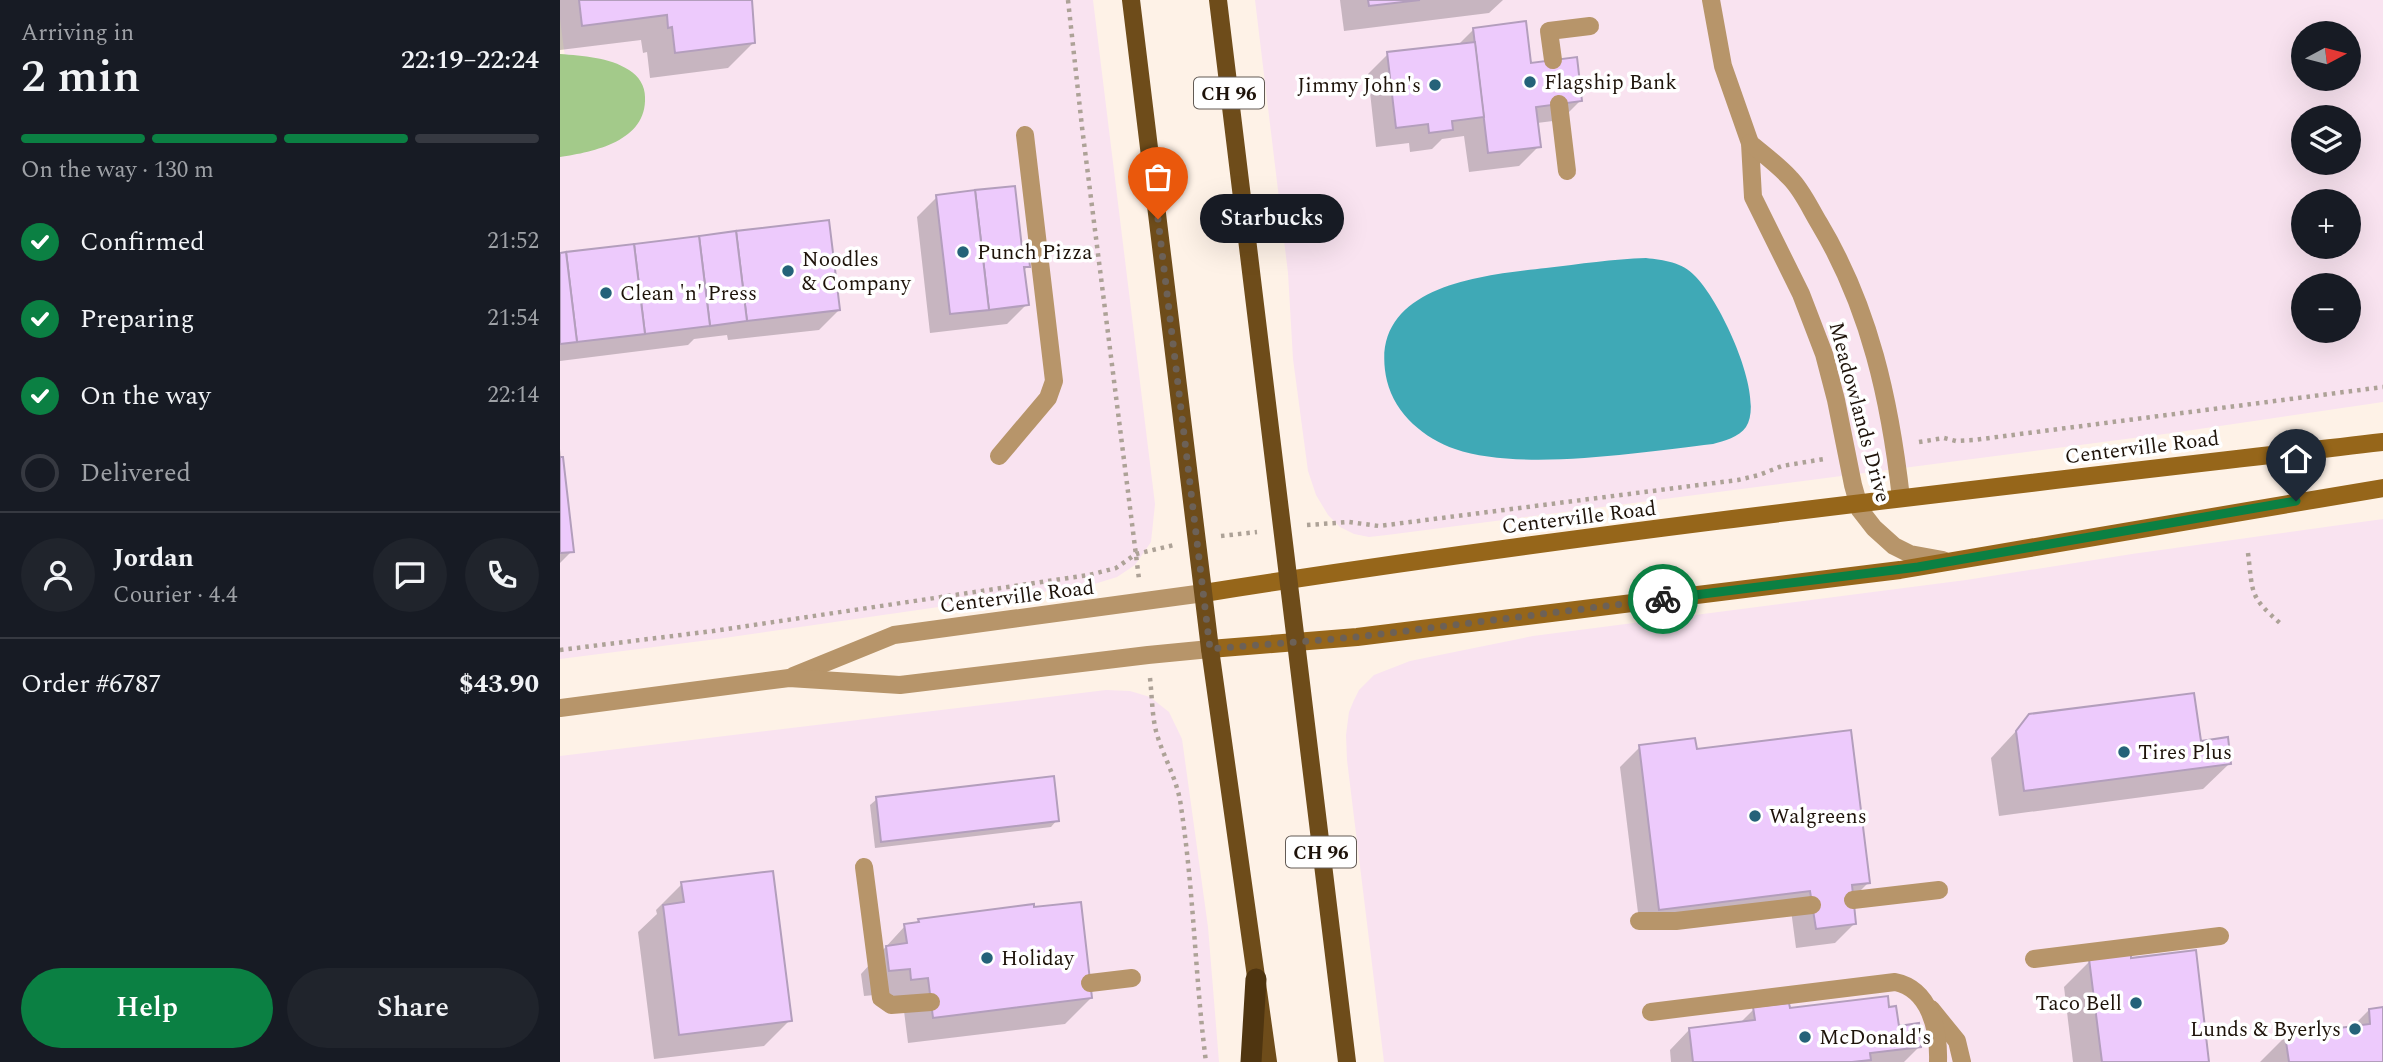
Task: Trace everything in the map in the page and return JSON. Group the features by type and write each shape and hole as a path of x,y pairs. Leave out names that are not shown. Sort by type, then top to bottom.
{"highway":[{"path":"1251,1062 1256,979"}],"main road":[{"path":"1131,0 1210,649 1268,1062"},
{"name":"CH 96","path":"1218,0 1346,1062"},
{"name":"Centerville Road","path":"1204,593 1858,503 2383,442"},
{"name":"Centerville Road","path":"1210,649 1357,637 1955,561 2383,488"}],"street":[{"name":"Meadowlands Drive","path":"1711,0 1723,66 1750,143 1753,197 1801,294 1821,346 1834,392 1858,503 1874,528 1901,550 1925,558 1955,561"},
{"path":"1553,60 1549,31 1590,26"},
{"path":"1559,104 1567,171"},
{"path":"999,456 1048,398 1053,386 1024,135"},
{"name":"Meadowlands Drive","path":"1750,143 1791,178 1831,243 1847,276 1863,315 1882,378 1901,498"},
{"name":"Centerville Road","path":"789,678 894,635 1204,593"},
{"name":"Centerville Road","path":"560,708 789,678 900,685 1148,654 1210,649"},
{"path":"864,867 879,995 891,1005 931,1002"},
{"path":"1853,900 1939,890"},
{"path":"1639,920 1676,921 1812,905"},
{"path":"2034,959 2220,936"},
{"path":"1090,982 1132,978"},
{"path":"1651,1012 1887,981 1910,986 1926,1003 1957,1041 1962,1062"},
{"path":"1926,1003 1936,1040 1938,1062"}],"path":[{"path":"1068,0 1142,603"},
{"path":"1944,438 1956,441 1974,440 2383,387"},
{"path":"2248,553 2254,597 2261,607 2281,624"},
{"path":"560,650 713,631 837,611"},
{"path":"1148,654 1155,727 1175,779 1181,805 1193,897 1197,979 1206,1062"}],"shaded area":[{"path":"560,0 1093,0 1155,504 1151,542 1135,565 1117,577 1091,585 560,659 560,98 570,96"},
{"path":"1255,0 2383,0 2383,402 2172,433 1369,537 1340,527 1328,515 1316,495 1308,471 1293,359 1288,273"},
{"path":"2383,519 2383,1062 1384,1062 1346,735 1349,712 1354,700 1359,690 1374,675 1410,661 1533,636 1966,580"},
{"path":"1106,690 1130,691 1150,697 1169,712 1182,739 1208,927 1219,1062 560,1062 560,756"}],"green space":[{"path":"560,54 613,62 638,78 645,93 643,112 628,134 616,142 588,152 560,157"}],"water":[{"path":"1646,258 1672,263 1690,271 1705,288 1727,326 1737,348 1750,394 1751,413 1746,427 1735,436 1713,444 1583,458 1547,460 1482,456 1455,449 1433,439 1413,424 1397,404 1387,381 1385,349 1393,324 1411,305 1434,292 1491,275"}],"building":[{"path":"579,0 752,0 755,43 675,53 672,27 668,28 667,15 582,26"},
{"path":"1368,0 1420,0 1369,6"},
{"name":"Flagship Bank","path":"1526,21 1531,63 1577,57 1582,101 1536,107 1541,147 1488,153 1473,28"},
{"name":"Jimmy John's","path":"1475,42 1484,117 1452,121 1453,130 1429,133 1428,124 1396,128 1387,52"},
{"path":"1015,186 1022,248 1028,248 1030,267 1024,267 1029,305 989,310 975,190"},
{"name":"Punch Pizza","path":"975,190 989,310 950,314 936,195"},
{"name":"Noodles & Company","path":"829,220 840,310 747,321 736,231"},
{"path":"736,231 747,321 710,326 699,236"},
{"path":"699,236 710,326 645,334 634,244"},
{"name":"Clean 'n' Press","path":"634,244 645,334 577,342 566,252"},
{"path":"566,252 577,342 560,344 560,253"},
{"path":"560,457 563,457 574,552 560,553"},
{"name":"Tires Plus","path":"2194,693 2201,741 2228,737 2231,764 2024,791 2016,731 2029,714"},
{"name":"Walgreens","path":"1851,730 1870,883 1852,885 1856,924 1816,929 1810,891 1659,910 1639,745 1695,738 1697,749"},
{"path":"1054,776 1059,821 881,842 876,797"},
{"path":"773,871 792,1021 679,1035 663,905 684,902 681,882"},
{"name":"Holiday","path":"1081,902 1092,998 933,1018 928,978 911,980 910,969 889,971 886,946 907,943 904,924 919,922 918,919 1034,904 1034,907"},
{"path":"2196,950 2209,1062 2102,1062 2089,959 2131,954 2131,958"},
{"name":"McDonald's","path":"1888,996 1889,1007 1896,1006 1899,1026 1919,1023 1921,1047 1870,1053 1871,1060 1852,1062 1693,1062 1689,1028 1755,1020 1753,1007 1789,1003 1790,1008"},
{"name":"Lunds & Byerlys","path":"2383,1007 2383,1062 2289,1062 2285,1035 2370,1024 2369,1009"}],"way so far":[{"path":"1158,219 1210,649 1357,637 1663,599"}],"place":[{"name":"Flagship Bank","path":"1530,82"},
{"name":"Jimmy John's","path":"1435,85"},
{"name":"Starbucks","path":"1158,219"},
{"name":"Punch Pizza","path":"963,252"},
{"name":"Noodles & Company","path":"788,271"},
{"name":"Clean 'n' Press","path":"606,293"},
{"name":"Tires Plus","path":"2124,752"},
{"name":"Walgreens","path":"1755,816"},
{"name":"Holiday","path":"987,958"},
{"name":"Taco Bell","path":"2136,1003"},
{"name":"Lunds & Byerlys","path":"2355,1029"},
{"name":"McDonald's","path":"1805,1037"}],"route":[{"path":"1663,599 1918,567 2296,501"}]}
